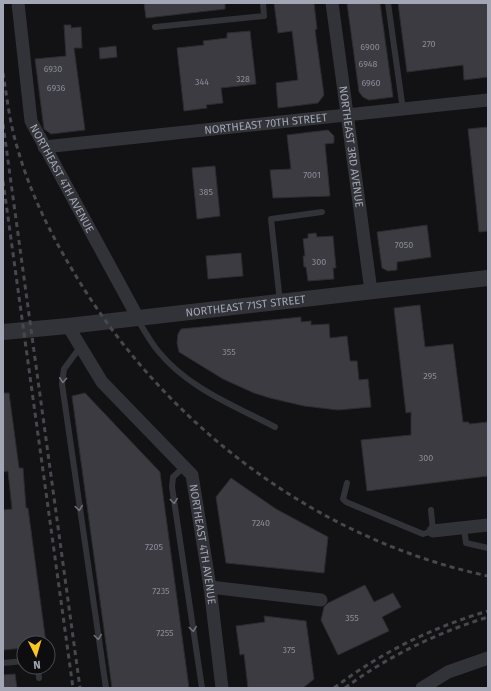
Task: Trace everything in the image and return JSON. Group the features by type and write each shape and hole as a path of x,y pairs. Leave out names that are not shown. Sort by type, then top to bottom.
{"street":[{"name":"NORTHEAST 4TH AVENUE","path":"18,3 31,121 138,318"},
{"name":"NORTHEAST 3RD AVENUE","path":"332,3 371,291"},
{"name":"NORTHEAST 70TH STREET","path":"44,146 488,100"},
{"name":"NORTHEAST 71ST STREET","path":"3,332 68,326 488,278"},
{"name":"NORTHEAST 4TH AVENUE","path":"68,326 102,382 192,475 210,587 222,688"},
{"path":"433,532 488,526"},
{"path":"210,587 321,600"},
{"path":"422,688 448,672 488,658"}],"lane":[{"path":"155,27 264,16 263,3"},
{"path":"388,3 403,110"},
{"path":"280,302 271,219 322,212"},
{"path":"138,318 158,351 187,379 200,388 275,427"},
{"path":"81,346 64,369 62,384 106,688"},
{"path":"184,467 173,476 172,487 202,688"},
{"path":"347,483 343,499 346,502 422,534 433,532 431,510"},
{"path":"464,528 466,543 488,548"},
{"path":"3,663 16,662"}],"building":[{"path":"144,3 225,3 225,9 146,18"},
{"path":"274,3 314,3 317,29 315,30 324,95 318,103 278,108 276,83 298,80 292,31 278,33"},
{"path":"347,3 380,3 393,97 369,100 363,97 359,92"},
{"path":"398,3 488,3 488,77 464,80 463,65 407,72"},
{"path":"64,25 71,25 71,28 81,27 82,48 74,48 85,130 51,134 44,129 35,59 66,56"},
{"path":"250,31 256,84 221,88 223,103 206,105 207,108 184,111 177,48 204,45 203,41 227,38 227,33"},
{"path":"116,46 117,57 100,59 99,48"},
{"path":"488,127 488,231 479,232 468,129"},
{"path":"328,130 334,136 334,143 325,144 330,196 273,198 270,170 291,169 287,135"},
{"path":"215,166 220,216 197,219 192,168"},
{"path":"427,225 431,257 397,262 397,270 388,271 382,268 377,232"},
{"path":"316,233 317,237 333,236 336,268 333,268 334,279 308,281 306,267 304,267 303,256 305,256 303,239 308,238 308,234"},
{"path":"241,253 243,276 208,279 206,256"},
{"path":"420,305 425,347 453,344 463,422 469,422 469,424 488,422 488,476 367,491 361,440 411,435 411,412 406,413 394,308"},
{"path":"301,317 301,322 311,321 311,325 329,324 330,338 347,336 350,361 357,361 359,380 368,379 371,407 338,410 304,406 270,398 254,393 223,379 179,352 177,343 178,334 181,329"},
{"path":"3,393 9,393 19,468 23,468 26,508 28,508 45,635 16,635 16,649 3,650 3,510 12,509 8,471 3,472"},
{"path":"85,393 160,472 189,688 112,688 72,396"},
{"path":"231,478 276,509 328,537 324,573 226,563 216,497"},
{"path":"365,585 374,602 393,593 401,607 382,617 389,631 338,655 321,620 324,607 328,603"},
{"path":"264,616 306,621 314,679 303,688 248,688 244,654 240,655 236,626 265,622"},
{"path":"15,674 17,688 3,688 3,675"}],"railway":[{"path":"3,73 15,141 28,181 56,242 73,271 110,326 151,378 198,425 249,467 304,503 362,534 424,559 488,576"},
{"path":"3,124 80,688"},
{"path":"3,181 73,688"},
{"path":"334,688 388,652 427,633 467,617 488,611"},
{"path":"345,688 361,676 414,646 450,630 488,617"}]}
